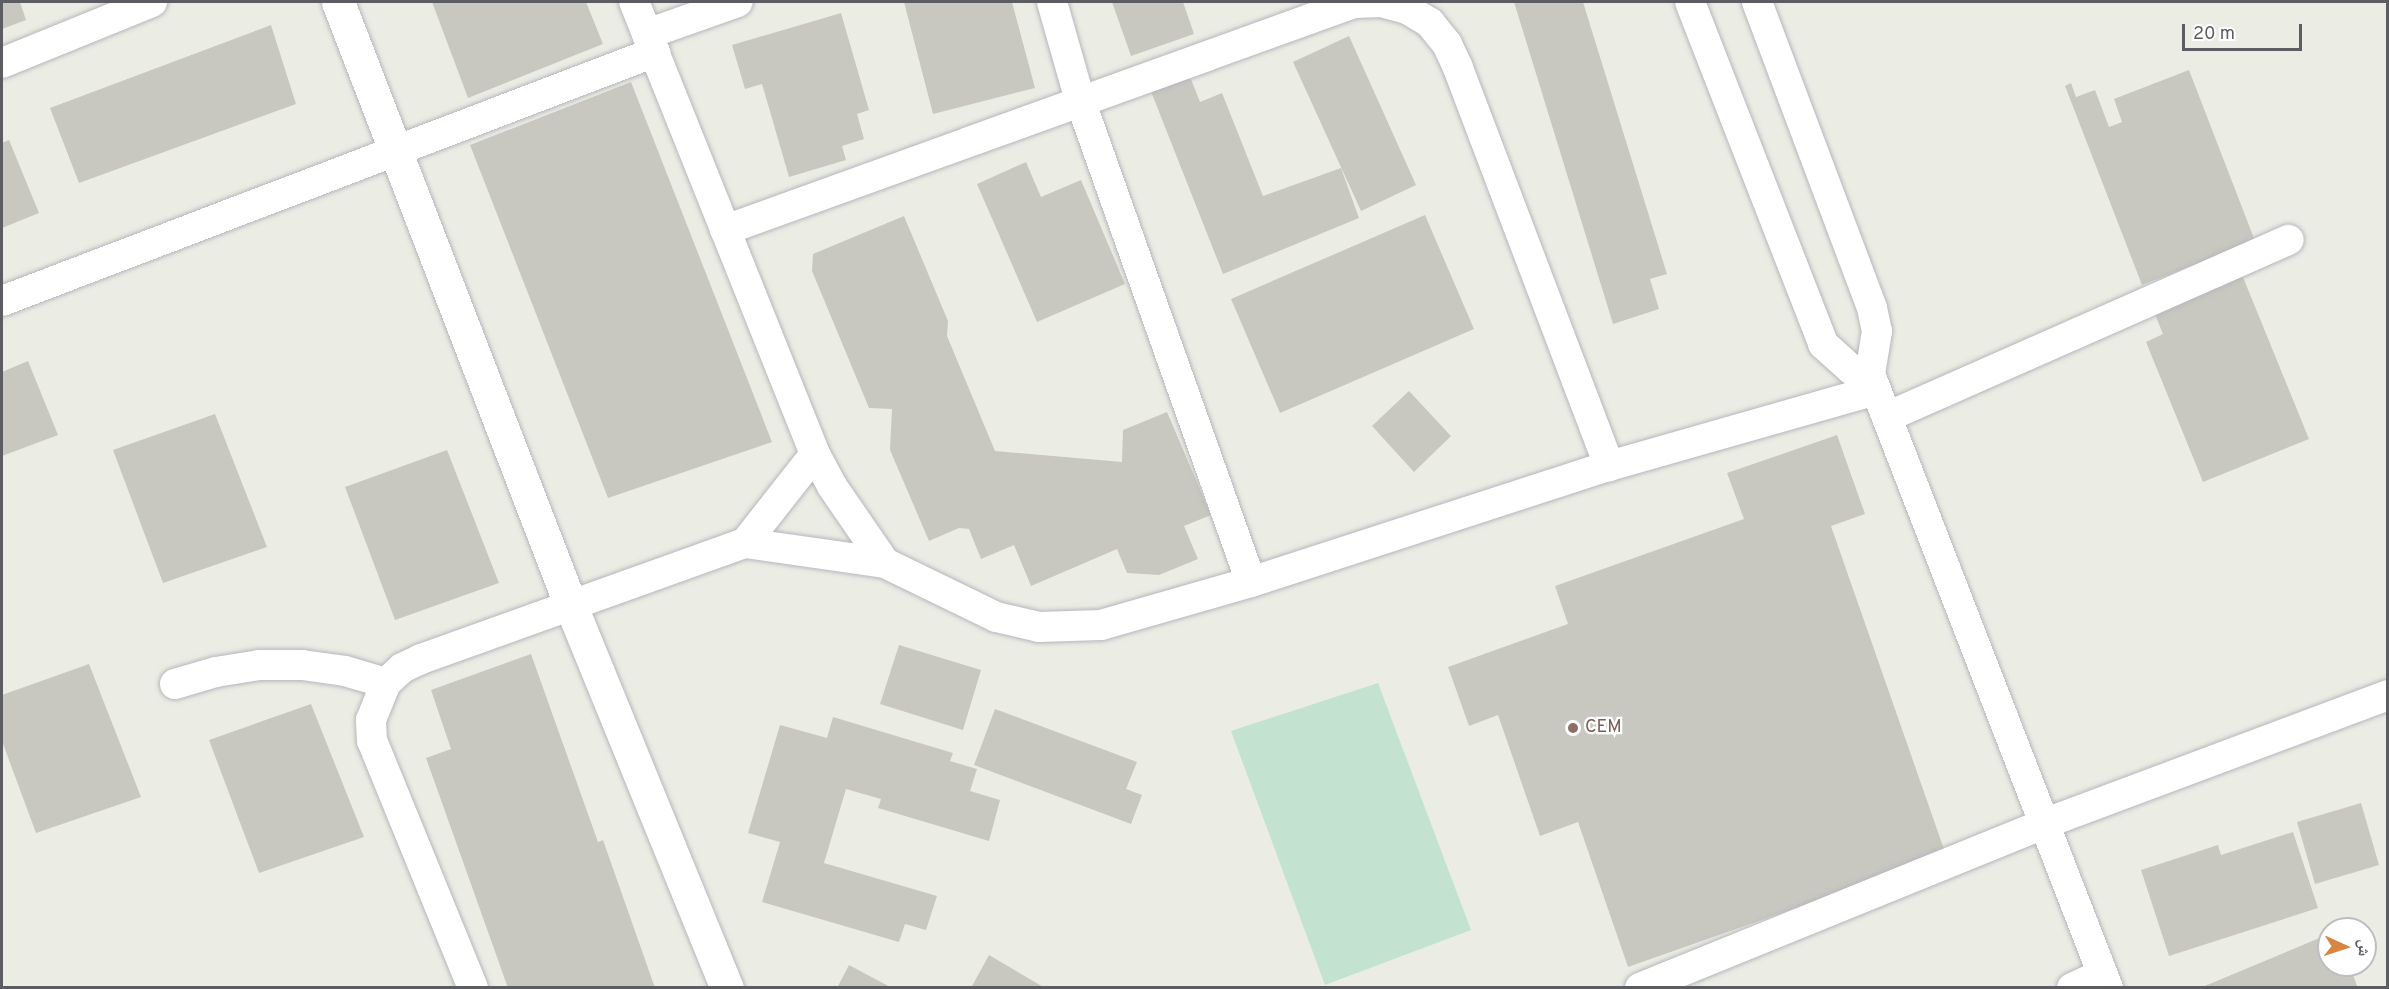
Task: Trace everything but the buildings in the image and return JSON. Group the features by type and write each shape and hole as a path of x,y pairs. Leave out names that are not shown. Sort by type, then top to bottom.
{"main road":[{"path":"338,2 393,151 571,606 727,987"}],"street":[{"path":"2,63 153,2"},
{"path":"634,2 815,454 832,486 885,563"},
{"path":"2,301 393,151 651,43 738,2"},
{"path":"1052,2 1080,100 1251,582"},
{"path":"725,230 1354,3 1381,2 1407,9 1430,23 1447,44 1609,466"},
{"path":"1690,2 1823,344 1877,394"},
{"path":"1757,2 1872,308 1877,331 1877,394 2046,823 2105,981 2072,987"},
{"path":"473,987 372,741 371,720 376,700 386,683 402,668 421,659 745,543 885,563 996,617 1039,627 1101,625 1251,582 1609,466 1877,394 2289,240"},
{"path":"745,543 815,454"},
{"path":"175,684 216,672 291,665 345,671 386,683"},
{"path":"1640,987 2046,823 2388,695"}],"green space":[{"path":"1378,683 1471,930 1325,985 1231,731"}],"place":[{"name":"CEM","path":"1573,728"}]}
